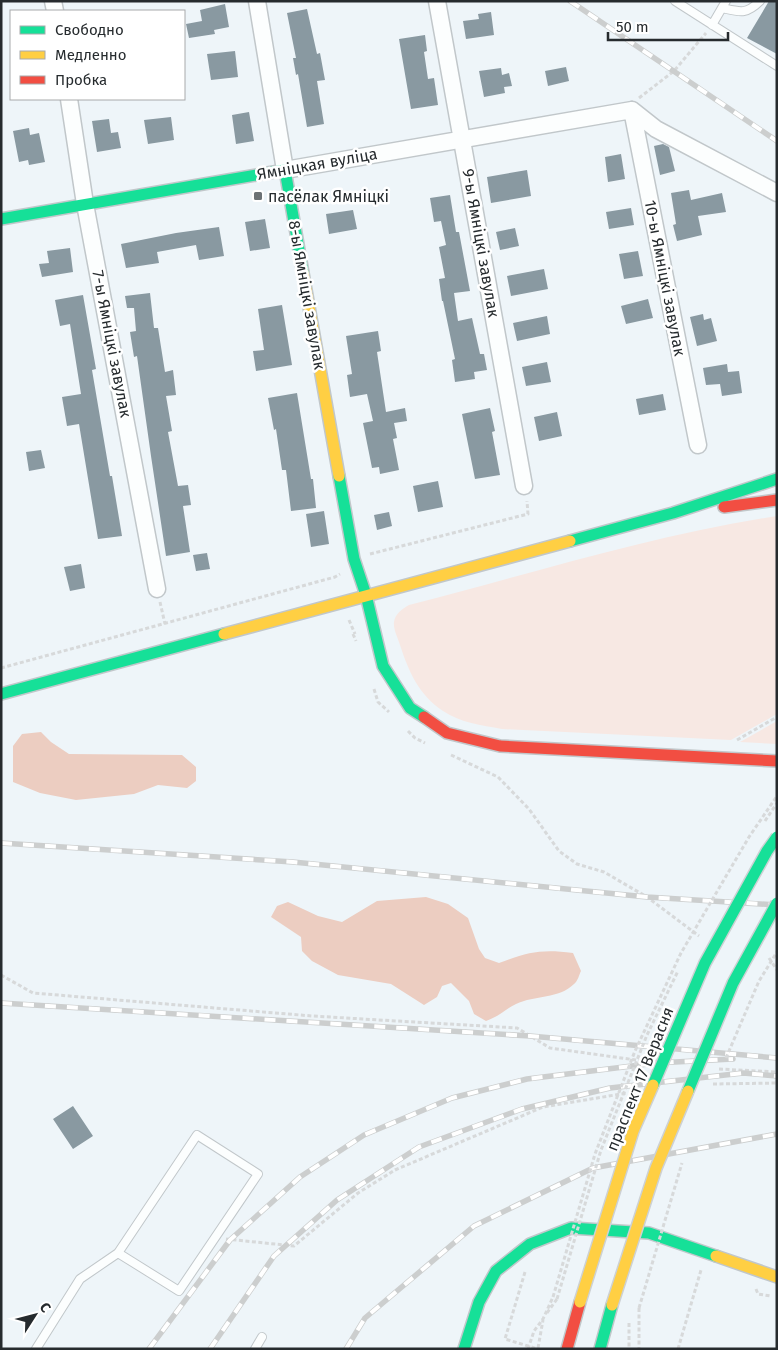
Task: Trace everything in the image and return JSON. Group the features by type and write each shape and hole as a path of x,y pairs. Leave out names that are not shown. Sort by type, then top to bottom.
{"main road":[{"name":"Ямніцкая вуліца","path":"1,219 285,170"},
{"name":"8-ы Ямніцкі завулак","path":"285,170 354,559 366,595 383,666 410,708 447,733 500,746 777,761"},
{"path":"1,694 673,513 777,479"},
{"path":"673,513 777,500"},
{"name":"праспект 17 Верасня","path":"567,1349 633,1131 705,963 767,850 777,837"},
{"path":"600,1349 612,1305 656,1168 733,983 777,903"},
{"path":"464,1349 479,1302 496,1271 530,1244 571,1228 649,1234 777,1277"}],"street":[{"name":"8-ы Ямніцкі завулак","path":"257,1 285,170"},
{"name":"9-ы Ямніцкі завулак","path":"437,1 524,486"},
{"name":"7-ы Ямніцкі завулак","path":"69,100 86,204 157,589"},
{"name":"Ямніцкая вуліца","path":"285,170 632,110"},
{"path":"632,110 656,130 777,194"},
{"name":"10-ы Ямніцкі завулак","path":"632,110 698,445"}],"lane":[{"path":"676,1 777,66"},
{"path":"712,25 724,5 743,12 752,9 760,1"},
{"path":"36,1349 80,1279 118,1253 197,1134 258,1174 179,1291 118,1253"},
{"path":"255,1349 262,1337"}],"path":[{"path":"632,110 640,97 674,71 712,25"},
{"path":"368,555 528,514"},
{"path":"1,668 335,578"},
{"path":"157,589 165,624"},
{"path":"354,634 357,643"},
{"path":"372,685 378,702 390,714"},
{"path":"734,742 777,718"},
{"path":"403,726 415,738 432,746"},
{"path":"448,754 498,777 529,809 559,851 577,864 604,872 647,897 703,939"},
{"path":"725,1060 760,982 777,952"},
{"path":"768,956 777,970"},
{"path":"1,975 33,993 312,1016 517,1028"},
{"path":"713,1086 721,1068"},
{"path":"708,1084 777,1083"},
{"path":"216,1236 230,1240 294,1246 358,1193 395,1170 543,1107 630,1092"},
{"path":"639,1349 639,1308 684,1156"},
{"path":"678,1349 704,1261"},
{"path":"523,1283 505,1339 538,1349 543,1319"},
{"path":"753,1283 758,1294 777,1298"},
{"path":"528,1347 534,1331 555,1298"},
{"path":"629,1316 629,1349"}],"shaded area":[{"path":"777,516 777,714 731,740 502,729 464,721 443,711 421,690 407,664 395,631 394,622 397,614 409,605 638,544"},
{"path":"777,721 777,744 740,742"},
{"path":"41,732 51,742 69,754 182,755 196,767 196,781 187,788 158,785 134,794 76,800 40,793 13,782 13,746 22,734"},
{"path":"426,897 448,904 468,918 479,949 485,958 499,963 535,952 573,953 581,971 577,980 568,989 554,995 523,1001 486,1021 474,1014 469,1001 451,983 442,986 437,997 424,1005 391,984 338,975 312,961 302,951 301,937 271,917 277,906 288,902 318,916 342,922 377,901"}],"building":[{"path":"769,1 777,1 777,54 747,38"},
{"path":"225,4 229,27 214,30 215,34 189,38 186,24 202,21 200,10"},
{"path":"307,9 317,54 320,53 325,80 317,81 324,124 307,127 298,74 296,75 293,58 296,58 287,13"},
{"path":"491,12 494,35 466,39 463,21 479,19 478,14"},
{"path":"425,35 427,51 424,52 428,79 434,78 438,105 411,109 399,39"},
{"path":"235,51 238,77 211,80 207,54"},
{"path":"566,67 569,81 548,86 545,71"},
{"path":"501,68 502,75 509,73 512,86 504,87 505,93 484,97 479,71"},
{"path":"249,112 254,141 236,144 232,115"},
{"path":"171,117 174,140 148,144 144,120"},
{"path":"109,119 111,133 118,132 121,148 97,152 92,121"},
{"path":"29,128 30,135 39,133 45,162 29,165 28,160 19,162 13,131"},
{"path":"663,144 669,147 675,171 660,175 654,146"},
{"path":"621,154 625,179 608,182 605,157"},
{"path":"527,170 531,196 491,203 487,177"},
{"path":"689,190 691,200 722,193 726,212 698,216 702,235 677,241 673,225 676,224 671,193"},
{"path":"450,195 456,232 459,232 470,291 454,293 458,321 472,318 480,354 484,354 487,370 474,372 475,379 455,382 452,360 455,359 439,279 445,278 439,247 446,245 441,221 434,222 430,198"},
{"path":"631,208 634,225 609,229 606,212"},
{"path":"353,210 357,229 329,234 326,214"},
{"path":"265,219 270,248 250,251 245,222"},
{"path":"219,227 224,256 199,260 196,245 157,252 159,263 126,268 121,244"},
{"path":"515,228 519,246 500,250 496,232"},
{"path":"70,248 73,272 42,277 39,264 49,263 47,251"},
{"path":"638,251 643,276 624,279 619,254"},
{"path":"544,269 548,289 511,296 507,276"},
{"path":"150,293 154,328 158,328 165,372 173,370 176,395 166,396 172,431 168,432 178,486 188,485 191,505 183,506 190,552 166,556 137,356 134,357 130,332 136,331 134,308 127,308 125,296"},
{"path":"83,295 96,369 92,370 122,536 98,539 79,424 67,426 62,397 81,394 70,324 60,326 55,300"},
{"path":"648,299 653,318 626,324 621,306"},
{"path":"282,305 292,365 256,371 253,351 264,350 258,309"},
{"path":"703,314 704,320 711,318 717,341 697,346 690,317"},
{"path":"547,316 550,334 517,341 513,323"},
{"path":"378,331 381,351 377,352 386,412 405,408 407,421 394,423 397,438 393,439 399,470 380,474 379,467 372,468 363,423 373,421 367,394 350,397 347,375 352,374 346,336"},
{"path":"547,362 551,382 526,386 522,367"},
{"path":"727,364 728,372 739,371 742,393 722,396 720,384 706,385 703,368"},
{"path":"297,393 311,479 313,479 316,508 291,511 286,470 282,470 276,429 274,430 268,398"},
{"path":"663,394 666,410 639,415 636,399"},
{"path":"490,408 495,431 492,432 500,475 475,479 462,414"},
{"path":"557,412 562,436 539,441 534,417"},
{"path":"41,450 45,468 29,471 26,452"},
{"path":"438,481 443,507 418,512 413,486"},
{"path":"324,511 329,544 311,547 306,514"},
{"path":"389,512 392,526 377,530 374,515"},
{"path":"207,553 210,569 196,571 193,555"},
{"path":"81,564 85,588 70,591 64,567"},
{"path":"73,1106 93,1136 73,1149 53,1119"}],"railway":[{"path":"570,1 777,141"},
{"path":"1,843 293,862 647,897 777,905"},
{"path":"1,1003 530,1036 777,1058"},
{"path":"149,1349 230,1240 300,1177 364,1135 452,1098 527,1079 656,1063 733,1059"},
{"path":"210,1349 274,1256 337,1200 419,1147 522,1109 610,1088 743,1073 777,1076"},
{"path":"346,1349 365,1318 474,1226 593,1168 777,1134"}],"traffic: fast":[{"path":"1,219 285,170 303,273"},
{"path":"339,476 354,559 366,595 383,666 410,708 424,717"},
{"path":"570,541 673,513 777,479"},
{"path":"1,694 224,634"},
{"path":"653,1085 705,963 767,851 777,837"},
{"path":"688,1091 733,983 777,903"},
{"path":"464,1349 479,1302 496,1271 530,1244 571,1228 649,1233 716,1256"},
{"path":"600,1349 612,1305"}],"traffic: slow":[{"path":"303,273 339,476"},
{"path":"224,634 570,541"},
{"path":"580,1302 633,1131 653,1085"},
{"path":"612,1305 656,1168 688,1091"},
{"path":"716,1256 777,1277"}],"traffic: jam":[{"path":"724,507 777,500"},
{"path":"424,717 447,733 500,746 777,761"},
{"path":"567,1349 580,1302"}],"place":[{"name":"пасёлак Ямніцкі","path":"258,196"}]}
